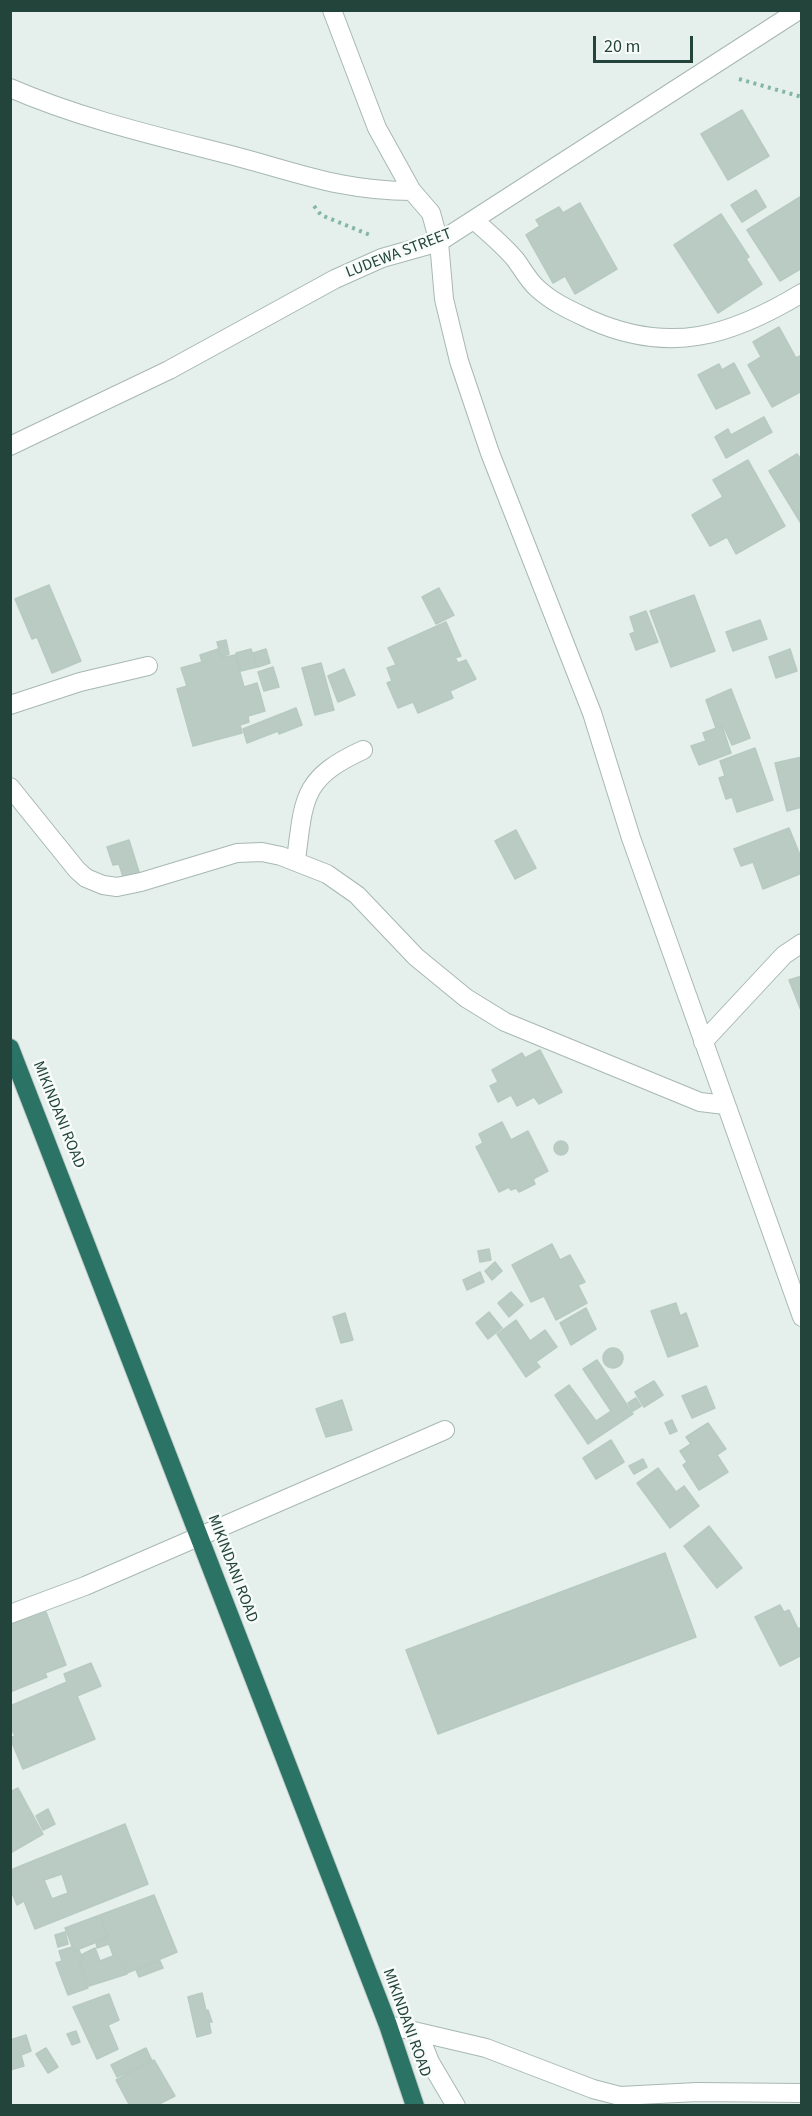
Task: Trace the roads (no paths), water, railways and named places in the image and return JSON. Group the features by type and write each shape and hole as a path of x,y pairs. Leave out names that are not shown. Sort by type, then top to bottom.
{"highway":[{"name":"MIKINDANI ROAD","path":"10,1048 388,2025 415,2106"}],"street":[{"path":"332,10 377,128 412,191 431,213 439,242 444,299 459,361 490,453 592,713 631,838 801,1317"},
{"name":"LUDEWA STREET","path":"10,446 170,370 335,279 402,252 439,242 475,221 630,117 800,10"},
{"path":"10,88 123,128 295,174 360,189 412,191"},
{"path":"475,221 515,259 535,287 561,307 609,328 649,338 684,340 720,331 775,309 801,292"},
{"path":"10,705 80,682 148,666"},
{"path":"296,860 302,813 312,786 323,771 363,750"},
{"path":"10,787 86,878 103,885 117,887 244,852 262,852 296,860 327,874 357,895 416,957 466,998 505,1022 691,1098 725,1105"},
{"path":"704,1042 784,955 801,943"},
{"path":"10,1614 199,1537 445,1430"},
{"path":"388,2025 486,2048 620,2096 697,2092 801,2093"},
{"path":"418,2032 430,2062 456,2106"},
{"path":"584,2085 595,2106"}]}
